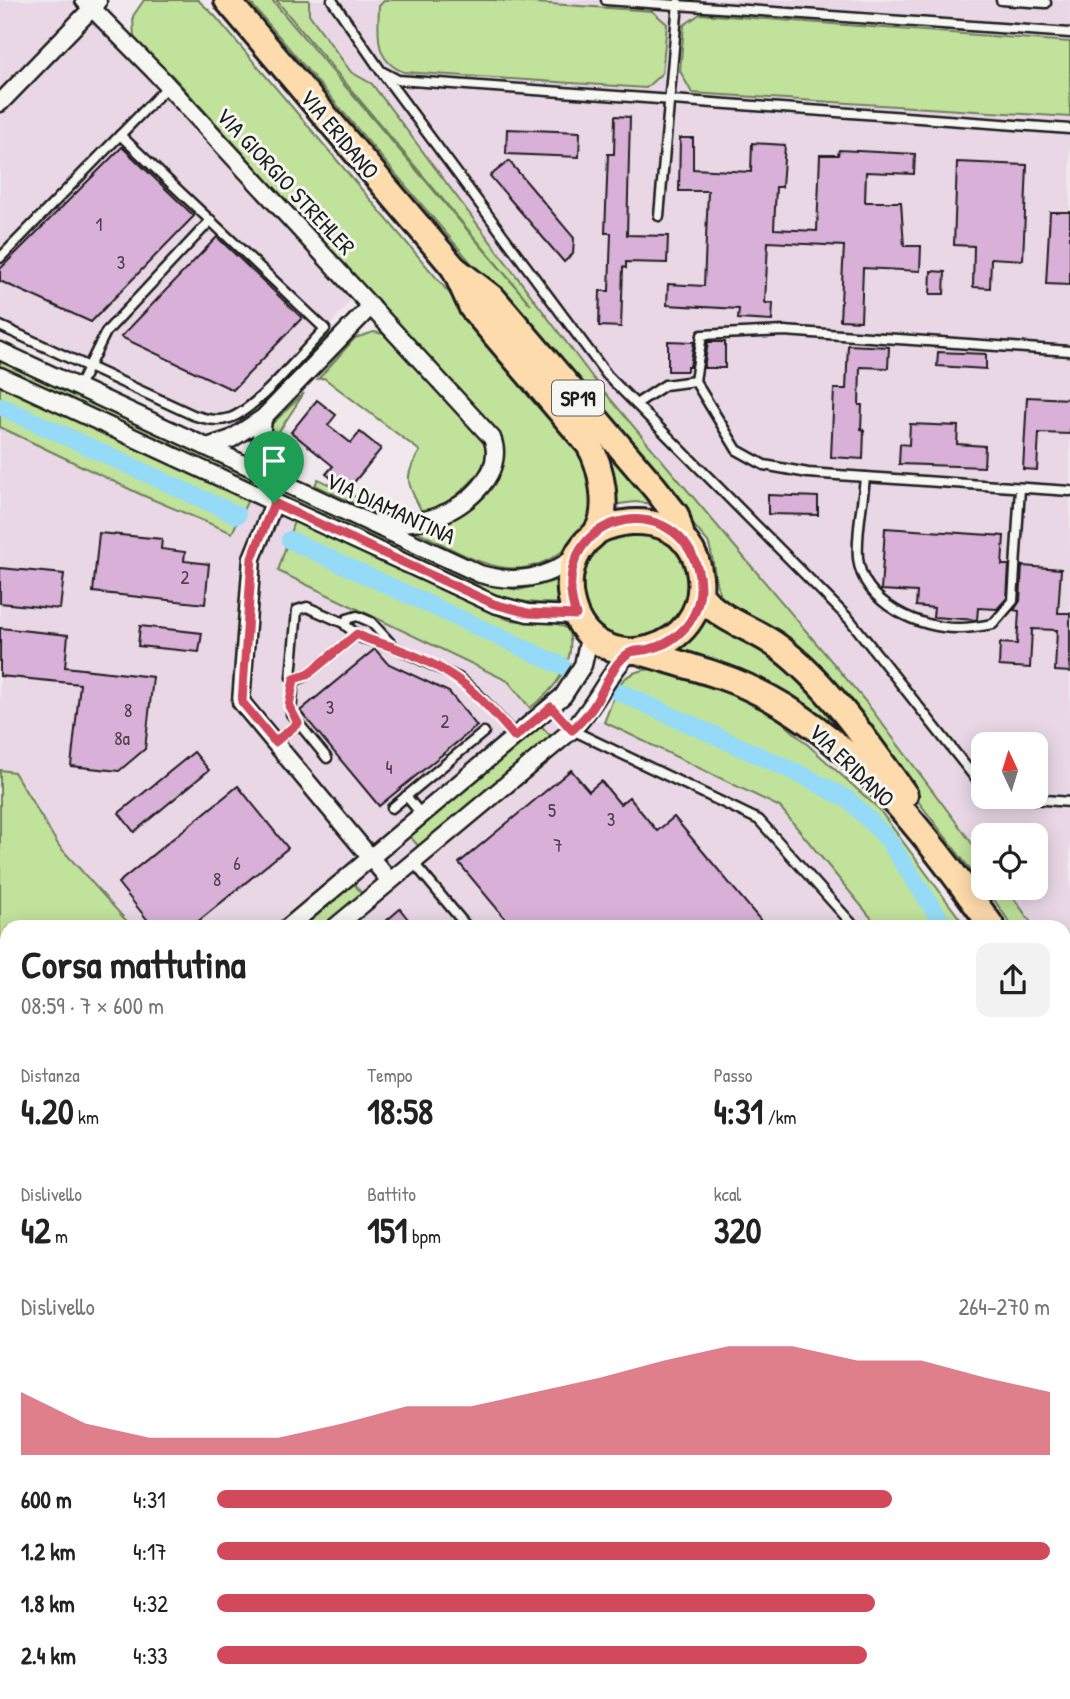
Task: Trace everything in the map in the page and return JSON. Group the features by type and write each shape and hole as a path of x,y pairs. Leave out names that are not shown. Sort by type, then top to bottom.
{"main road":[{"name":"VIA ERIDANO","path":"227,0 454,268 494,299 655,488 676,515 683,540 694,556 700,575 700,594 727,618 780,648 814,681 896,783 987,920"},
{"name":"VIA ERIDANO","path":"454,268 472,308 595,455 603,480 598,531"},
{"path":"583,624 569,596 569,575 576,556 598,531 615,523 642,521 668,529 683,540"},
{"path":"634,651 652,649 679,634 689,622 700,594"},
{"name":"VIA ERIDANO","path":"583,624 616,648 738,683 778,703 815,727 873,781 962,885"}],"street":[{"path":"0,102 92,3 111,0"},
{"name":"VIA GIORGIO STREHLER","path":"92,3 492,438 496,452 490,474 470,496 450,511 437,517 409,522 373,524"},
{"path":"207,447 231,439 263,418 371,306"},
{"name":"VIA DIAMANTINA","path":"0,351 496,579 525,579 545,575 576,556"},
{"name":"VIA DIAMANTINA","path":"0,376 494,604 583,624"},
{"path":"263,418 260,450 277,480"},
{"path":"274,503 252,558 242,702 390,881"},
{"path":"296,920 551,707 579,674 587,655 583,624"},
{"path":"344,920 572,730 590,711 615,669 634,651"},
{"path":"551,707 572,730"}],"lane":[{"path":"332,0 381,71 607,375 849,620 971,773"},
{"path":"606,0 678,3 1070,33"},
{"path":"1001,0 1046,3"},
{"path":"659,216 678,3"},
{"path":"381,71 398,80 1070,129"},
{"path":"0,258 168,86"},
{"path":"0,326 193,415 223,419 249,407 325,329 120,135"},
{"path":"78,388 106,332 211,220"},
{"path":"1070,351 784,331 702,335 695,381 737,450 764,465 808,473 1070,491"},
{"path":"636,404 666,385 695,381"},
{"path":"865,477 858,559 868,586 887,605 920,622 959,629 993,624 1013,601 1020,488"},
{"path":"327,758 298,723 289,706 294,679 290,672 297,610 307,607 345,624 357,634 394,647 459,678 477,693 515,737"},
{"path":"345,624 353,616 371,622 394,647"},
{"path":"294,679 307,675 357,634"},
{"path":"275,742 298,723"},
{"path":"572,730 759,820 849,920"},
{"path":"392,808 484,732"},
{"path":"406,796 422,815"},
{"path":"1048,800 1070,802"},
{"path":"413,862 461,920"}],"shaded area":[{"path":"0,0 100,0 153,62 171,74 363,286 259,408 240,422 216,427 193,421 0,331"},
{"path":"272,0 1070,0 1070,920 1029,920 1015,900 1048,900 1048,823 971,823 971,842 866,702"},
{"path":"0,427 142,495 231,533 248,500 294,521 278,571 508,681 530,708 604,722 780,807 872,920 0,920"}],"green space":[{"path":"144,0 198,0 215,16 582,450 593,491 591,512 576,539 565,549 538,564 507,568 473,559 418,532 419,526 442,522 459,513 490,483 492,428 171,74 153,62 134,40 133,16"},
{"path":"248,0 272,0 531,305 276,0 309,0 309,14 351,72 372,84 596,382 866,702 971,842 971,870 800,647 726,603 718,590 708,542"},
{"path":"385,0 494,0 652,11 667,24 662,73 646,88 404,72 387,61 380,45 379,6"},
{"path":"700,14 1070,42 1070,117 692,93 680,71 684,25"},
{"path":"374,332 389,335 484,438 487,449 481,469 466,487 440,509 421,510 410,486 409,474 420,451 324,378 318,379 355,338"},
{"path":"0,359 494,586 519,590 558,580 559,603 507,598 458,580 0,368"},
{"path":"0,385 248,500 232,533 142,495 0,427"},
{"path":"304,393 276,436 275,444 287,455 277,470 265,451 267,429"},
{"path":"583,421 655,504 635,502 611,505 609,468 598,443"},
{"path":"318,479 381,509 378,515 315,485"},
{"path":"294,521 509,620 556,623 568,629 570,652 562,674 548,693 530,708 508,681 278,571"},
{"path":"611,529 667,535 690,566 690,605 666,635 628,644 592,627 575,573"},
{"path":"705,617 723,630 769,651 798,677 832,717 823,721 658,652 696,633"},
{"path":"652,669 749,700 778,718 878,808 961,920 873,920 780,807 604,722 619,685 631,674"},
{"path":"538,722 553,739 421,849 406,832"},
{"path":"0,770 14,772 59,846 126,920 0,920"},
{"path":"350,879 364,896 335,920 302,920"},
{"path":"994,900 1015,900 1029,920 1008,920"}],"building":[{"path":"615,116 630,117 627,235 668,236 667,263 626,262 626,268 623,267 621,327 599,326 600,291 609,291 611,233 605,233 608,154 614,154"},
{"path":"507,129 580,132 579,157 506,154"},
{"path":"680,138 693,138 693,169 751,172 752,143 785,145 782,187 776,187 774,229 817,231 820,155 838,155 839,150 915,154 914,174 866,172 865,202 901,202 904,246 921,246 920,271 863,268 861,321 840,320 844,246 768,242 765,303 773,303 772,321 738,319 739,309 667,305 668,284 704,286 708,191 679,191"},
{"path":"122,147 194,216 91,322 0,281 0,269"},
{"path":"509,161 574,238 573,254 564,262 490,176"},
{"path":"957,162 1027,165 1023,260 991,258 990,288 973,287 974,246 954,245"},
{"path":"1050,212 1070,212 1070,285 1046,284"},
{"path":"217,237 302,318 233,390 121,337"},
{"path":"931,271 945,272 944,294 930,294"},
{"path":"668,341 694,342 687,371 668,371"},
{"path":"708,342 725,342 725,368 704,368"},
{"path":"848,345 889,347 888,368 860,367 859,405 862,405 861,429 864,430 863,459 831,457 834,389 846,389"},
{"path":"938,352 986,354 986,369 937,366"},
{"path":"1027,397 1070,399 1070,434 1039,433 1037,470 1023,469"},
{"path":"317,400 336,415 328,425 351,443 360,432 381,449 347,491 326,474 333,466 291,432"},
{"path":"910,424 958,426 957,444 985,446 984,467 899,464 900,444 909,445"},
{"path":"768,495 818,497 818,515 768,514"},
{"path":"885,528 1004,536 1002,565 1009,565 1007,598 997,609 978,608 977,620 933,617 934,608 916,606 917,592 881,590"},
{"path":"99,533 162,539 161,549 185,552 184,561 209,564 205,604 93,592"},
{"path":"1022,566 1061,569 1058,613 1070,613 1070,672 1055,671 1057,630 1032,629 1030,668 999,666 1000,643 1017,644 1019,611 1014,610 1020,601"},
{"path":"0,568 64,574 60,609 0,603"},
{"path":"140,626 202,633 199,652 138,646"},
{"path":"0,628 68,635 65,667 153,677 145,749 119,771 71,766 80,684 0,676"},
{"path":"375,649 387,663 449,692 477,726 379,806 300,711"},
{"path":"194,752 209,770 134,832 119,813"},
{"path":"571,770 589,791 601,781 620,804 629,797 657,831 674,817 760,920 506,920 459,863"},
{"path":"238,786 288,848 200,920 148,920 118,883"},
{"path":"400,909 409,920 387,920"}],"waterway":[{"path":"0,406 237,515"},
{"path":"290,540 562,666"},
{"path":"615,690 806,777 849,800 886,837 941,920"}],"route":[{"path":"274,503 494,604 528,613 576,615 569,596 569,575 585,542 598,531 615,523 633,520 651,522 668,529 683,540 694,556 700,575 700,594 696,609 679,634 652,649 631,651 615,669 590,711 572,730 551,707 515,737 477,693 459,678 394,647 387,647 357,634 307,675 294,679 289,706 298,723 275,742 242,702 252,558 274,503"}]}
